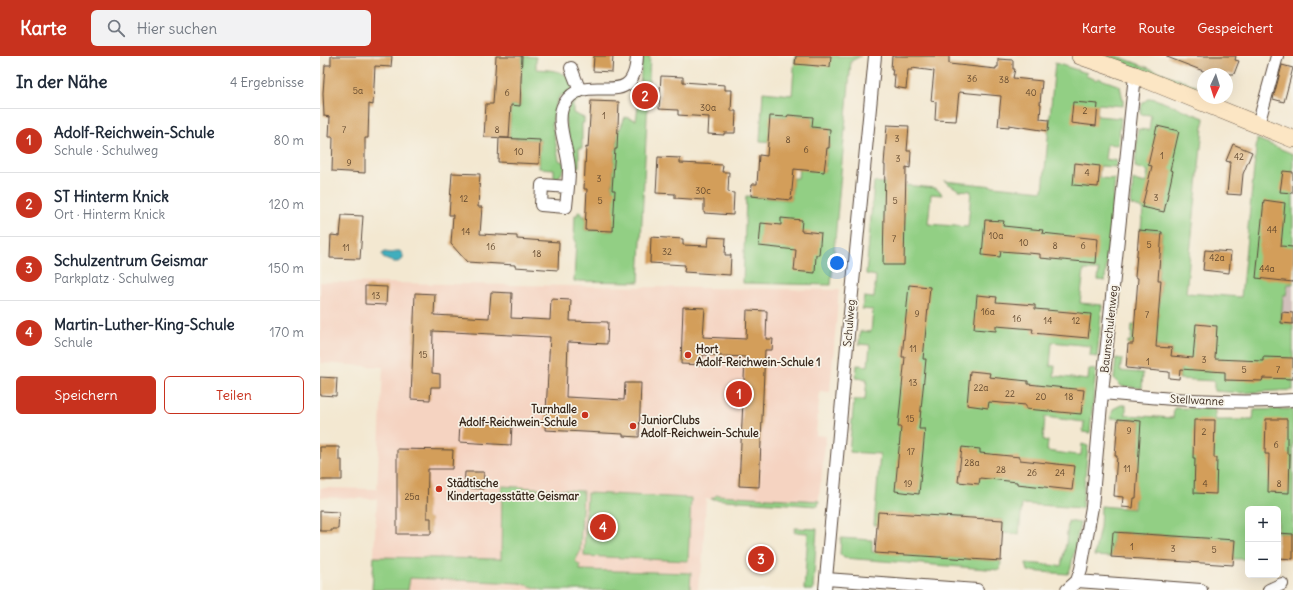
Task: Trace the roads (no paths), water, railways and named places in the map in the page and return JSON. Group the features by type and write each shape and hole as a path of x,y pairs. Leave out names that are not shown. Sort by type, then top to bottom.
{"street":[{"path":"568,187 569,169 561,121 563,105 569,97 587,88 617,88 626,85 634,76 637,56"},
{"name":"Schulweg","path":"826,584 875,56"},
{"path":"1080,56 1135,75 1293,140"},
{"path":"1258,125 1277,56"},
{"path":"571,68 580,91"},
{"name":"Baumschulenweg","path":"1077,581 1084,557 1092,507 1102,393 1135,75"},
{"name":"Stellwanne","path":"1102,393 1218,401 1293,400"},
{"path":"1067,590 1077,581 1200,590"},
{"path":"826,584 977,590"},
{"path":"1269,590 1282,584"}],"water":[{"path":"400,251 403,255 403,259 401,261 393,262 383,258 382,254 385,252 392,253"}],"place":[{"name":"ST Hinterm Knick","path":"645,96"},
{"name":"Hort Adolf-Reichwein-Schule 1","path":"688,355"},
{"name":"Adolf-Reichwein-Schule","path":"739,394"},
{"name":"Turnhalle Adolf-Reichwein-Schule","path":"585,415"},
{"name":"JuniorClubs Adolf-Reichwein-Schule","path":"633,426"},
{"name":"Städtische Kindertagesstätte Geismar","path":"439,489"},
{"name":"Martin-Luther-King-Schule","path":"603,527"},
{"name":"Schulzentrum Geismar","path":"761,559"}]}
